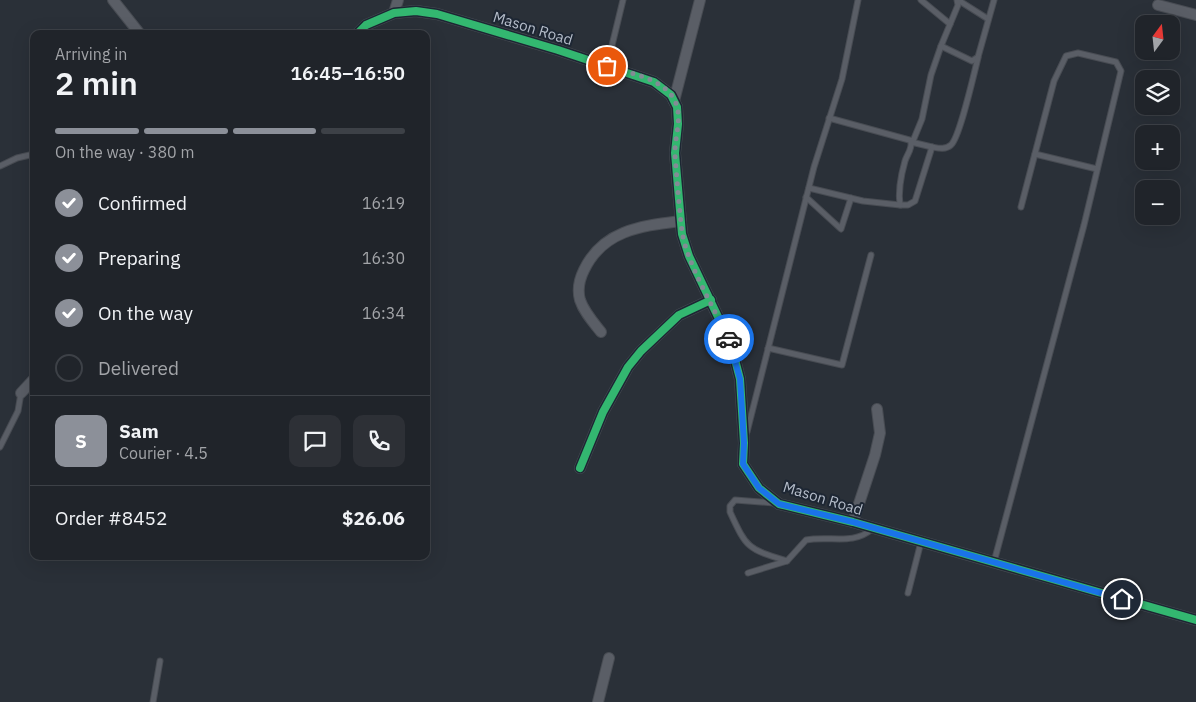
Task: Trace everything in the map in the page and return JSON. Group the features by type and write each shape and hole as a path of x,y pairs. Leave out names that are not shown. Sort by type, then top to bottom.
{"street":[{"path":"113,0 137,30"},
{"path":"394,13 398,0"},
{"path":"674,101 700,0"},
{"path":"1158,5 1196,15"},
{"name":"Mason Road","path":"361,30 366,25 394,13 416,12 437,14 654,82 671,95 674,101 678,124 675,153 682,234 689,256 731,344 738,370 744,443 743,464 759,488 779,504 853,522 872,529 921,541 1196,620"},
{"path":"601,332 580,302 578,290 580,278 588,261 603,245 620,234 644,225 681,221"},
{"path":"580,468 603,412 628,367 641,351 678,314 711,300"},
{"path":"21,394 30,384"},
{"path":"853,522 875,455 880,433 877,409"},
{"path":"598,702 609,658"}],"lane":[{"path":"607,66 624,0"},
{"path":"744,443 806,197 842,79 858,0"},
{"path":"921,0 950,24"},
{"path":"900,205 899,196 905,159 912,148 911,142 920,124 930,75 958,5 958,0 988,20"},
{"path":"829,118 932,147 944,148 952,144 959,129 994,0"},
{"path":"941,46 972,61 978,57"},
{"path":"994,562 1084,225 1121,72 1116,62 1078,53 1066,56 1054,81 1021,208"},
{"path":"809,188 851,198 908,205 915,201 932,147"},
{"path":"1035,154 1097,169"},
{"path":"0,166 17,158 30,155"},
{"path":"806,197 841,229 851,198"},
{"path":"768,348 842,365 871,255"},
{"path":"0,446 18,411 21,394"},
{"path":"779,504 739,499 732,502 730,512 748,545 755,550 787,560"},
{"path":"748,573 787,560 806,540 849,540 864,535 872,529"},
{"path":"908,593 921,541"},
{"path":"153,702 160,661"}],"cycle path":[{"path":"361,30 366,25 394,13 416,11 437,14 558,50 654,82 671,95 677,107 678,124 675,153 682,234 689,256 731,344 740,379 744,443 743,464 759,488 779,504 853,522 1196,620"},
{"path":"580,468 603,412 628,367 641,351 679,315 711,300"}],"way so far":[{"path":"607,66 654,82 671,95 677,107 678,124 675,153 682,234 689,256 729,339"}],"route":[{"path":"729,339 740,379 744,443 743,464 759,488 779,504 853,522 872,529 921,541 1122,599"}]}
